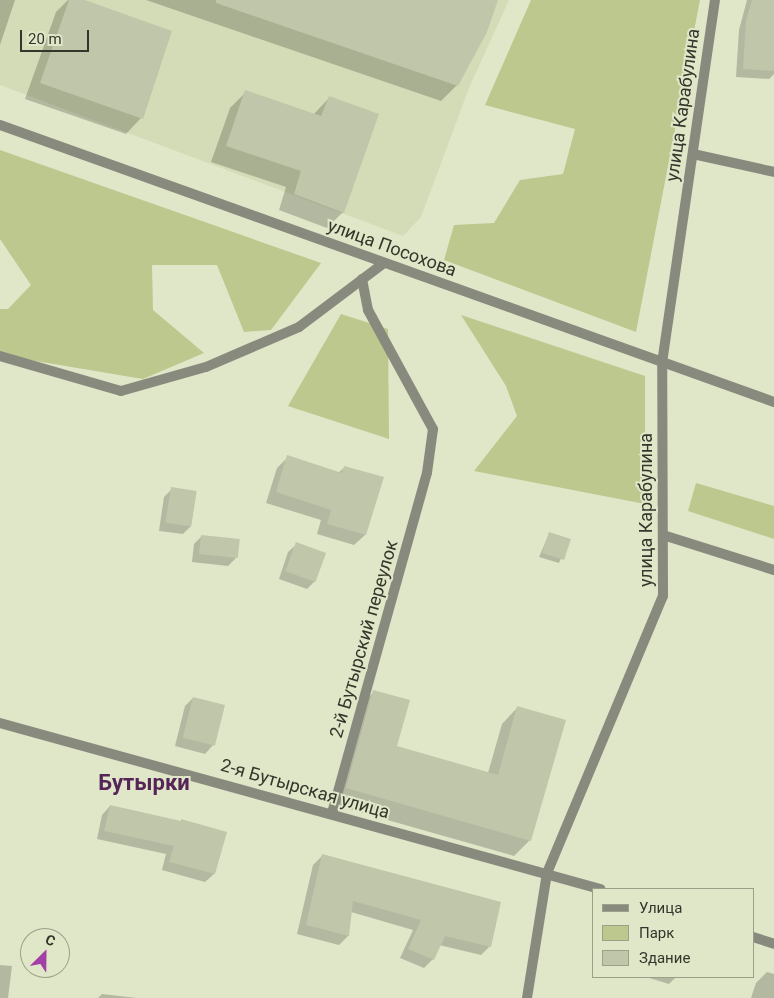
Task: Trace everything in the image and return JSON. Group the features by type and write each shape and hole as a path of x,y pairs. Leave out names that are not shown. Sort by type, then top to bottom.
{"street":[{"name":"улица Карабулина","path":"527,998 548,873 663,596 662,363 715,0"},
{"name":"улица Посохова","path":"0,124 774,402"},
{"path":"692,154 774,172"},
{"path":"0,356 121,391 206,366 299,327 384,263"},
{"name":"2-й Бутырский переулок","path":"332,813 427,474 433,430 368,310 362,279"},
{"path":"663,535 774,570"},
{"name":"2-я Бутырская улица","path":"0,723 332,813 597,888"},
{"path":"754,937 774,944"}],"shaded area":[{"path":"0,0 509,0 469,88 421,217 403,236 0,85"}],"green space":[{"path":"531,0 700,0 636,332 444,260 454,225 494,223 520,180 563,174 575,129 485,105"},
{"path":"0,150 321,263 271,330 244,332 217,265 152,265 153,310 204,353 143,379 0,355 0,309 8,309 31,285 0,239"},
{"path":"341,314 388,329 389,439 288,406"},
{"path":"461,315 645,376 645,504 474,471 517,416 506,386"},
{"path":"696,483 774,506 774,539 688,511"}],"building":[{"path":"69,0 85,0 172,31 143,119 40,83"},
{"path":"216,0 498,0 487,32 458,86 216,3"},
{"path":"752,0 774,0 774,71 743,69 746,21"},
{"path":"245,90 321,116 329,96 379,114 344,213 294,194 301,171 226,146"},
{"path":"287,455 342,473 344,466 384,477 366,535 327,524 331,510 276,492"},
{"path":"171,487 197,491 191,527 165,523"},
{"path":"549,532 571,539 564,560 542,553"},
{"path":"201,535 240,539 238,558 199,554"},
{"path":"296,542 326,553 315,582 285,571"},
{"path":"373,690 410,700 397,746 498,775 517,706 566,720 531,841 346,788"},
{"path":"193,697 225,705 215,746 183,738"},
{"path":"110,805 181,821 181,819 227,832 215,874 169,862 174,846 104,831"},
{"path":"322,854 501,902 491,947 445,936 434,960 408,949 421,920 353,901 349,936 306,925"}],"district":[{"name":"Бутырки","path":"144,783"}]}
